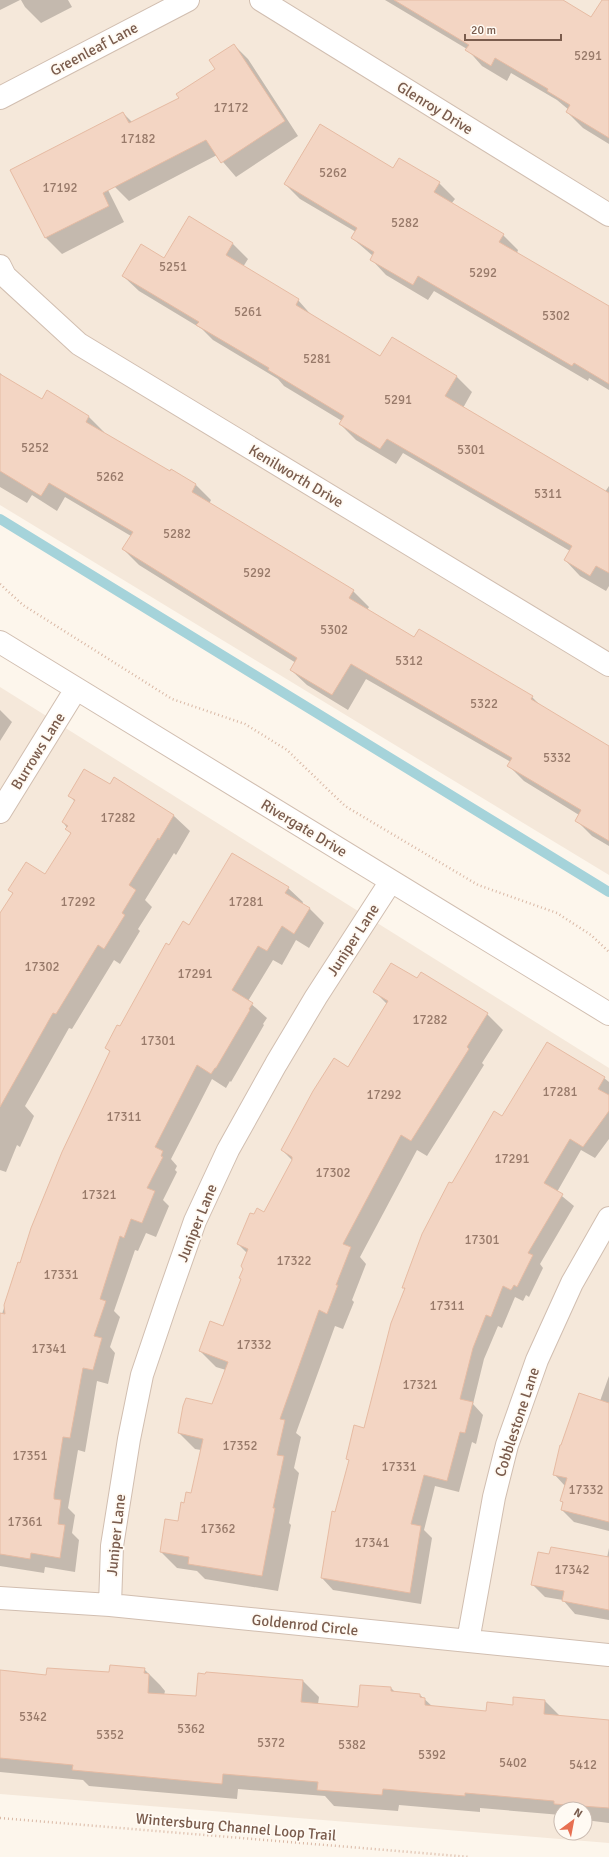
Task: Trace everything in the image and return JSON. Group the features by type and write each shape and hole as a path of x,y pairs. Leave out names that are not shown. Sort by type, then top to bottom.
{"street":[{"name":"Greenleaf Lane","path":"0,98 188,0"},
{"name":"Glenroy Drive","path":"261,0 609,215"},
{"name":"Kenilworth Drive","path":"0,266 5,276 79,344 609,665"},
{"name":"Rivergate Drive","path":"0,642 609,1014"},
{"name":"Burrows Lane","path":"0,812 76,689"},
{"name":"Juniper Lane","path":"110,1605 112,1546 129,1439 142,1375 195,1221 228,1150 276,1064 316,997 391,881"},
{"name":"Cobblestone Lane","path":"468,1641 494,1497 507,1445 537,1360 572,1283 609,1218"},
{"name":"Goldenrod Circle","path":"0,1598 110,1605 609,1655"}],"path":[{"path":"0,584 23,605 172,699 244,724 287,750 345,806 478,885 557,913 591,935 609,952"},
{"name":"Wintersburg Channel Loop Trail","path":"0,1818 470,1857"}],"shaded area":[{"path":"0,0 609,0 609,875 0,505"},
{"path":"0,687 609,1068 609,1843 584,1841 593,1841 593,1801 553,1801 553,1838 0,1794"}],"building":[{"path":"394,0 563,0 591,17 602,0 609,0 609,138 566,112 570,105 547,91 548,89 495,58 491,66 465,50 469,45"},
{"path":"234,44 285,121 221,163 206,140 103,193 109,206 45,238 10,170 123,112 129,123 179,98 176,94 215,69 209,60"},
{"path":"320,124 393,168 399,158 440,182 434,192 504,234 499,242 609,306 609,384 574,363 572,366 418,276 413,285 370,260 374,252 351,238 357,228 284,184"},
{"path":"189,216 233,243 226,255 299,299 296,305 380,356 392,337 457,376 445,396 609,493 609,573 596,566 590,576 564,560 572,546 387,439 380,449 339,424 344,416 268,370 269,368 196,325 199,322 122,276 141,244 164,258"},
{"path":"0,374 42,399 47,390 89,416 86,422 170,471 171,469 196,484 192,492 354,590 349,598 414,637 419,629 533,696 531,699 609,746 609,841 575,821 581,810 507,766 512,758 351,664 332,695 290,670 297,658 122,549 133,532 49,483 41,496 0,471"},
{"path":"84,769 110,784 114,777 174,815 129,885 136,890 122,913 125,915 104,949 98,945 56,1014 53,1013 0,1107 0,913 13,893 8,890 26,862 45,874 71,833 65,829 68,826 62,822 75,800 68,796"},
{"path":"232,853 289,887 285,893 310,908 294,934 282,926 267,951 258,946 232,990 253,1003 249,1009 250,1010 211,1074 197,1065 155,1147 163,1151 161,1156 163,1157 147,1188 155,1191 142,1223 131,1219 124,1238 120,1236 100,1299 106,1301 94,1336 102,1338 93,1370 83,1368 70,1438 63,1437 54,1494 54,1499 61,1500 58,1524 65,1525 60,1558 31,1553 30,1559 0,1554 0,1313 5,1314 4,1305 18,1262 20,1263 31,1228 62,1152 110,1051 105,1048 117,1025 120,1026 166,943 169,945 183,921 189,925"},
{"path":"391,963 417,978 421,972 488,1013 467,1047 469,1049 411,1141 401,1135 343,1244 351,1247 336,1285 338,1285 327,1314 319,1310 280,1419 285,1420 277,1455 284,1456 273,1508 275,1508 262,1576 188,1564 189,1557 160,1552 165,1519 178,1521 181,1502 184,1503 186,1492 191,1493 203,1439 178,1433 183,1406 186,1398 212,1404 228,1362 199,1351 210,1321 223,1326 241,1279 239,1278 243,1269 241,1266 248,1249 237,1244 250,1213 254,1214 257,1208 264,1212 292,1160 292,1157 281,1150 313,1091 334,1058 348,1067 388,1001 373,992"},
{"path":"547,1042 605,1077 598,1089 609,1095 609,1111 583,1147 570,1139 544,1183 563,1194 528,1253 533,1255 517,1287 514,1285 511,1290 503,1286 491,1317 486,1315 473,1348 460,1399 473,1402 465,1433 460,1432 447,1481 424,1475 411,1524 421,1526 410,1593 321,1578 332,1511 335,1512 349,1460 346,1459 354,1425 364,1428 391,1323 405,1288 402,1288 422,1234 449,1182 452,1183 494,1111 502,1116"},
{"path":"579,1393 609,1403 609,1522 561,1510 563,1502 560,1501 567,1478 553,1475 560,1445"},
{"path":"551,1547 609,1557 609,1610 562,1601 564,1591 531,1585 538,1552 549,1554"},
{"path":"110,1665 145,1668 144,1673 149,1674 148,1693 196,1696 198,1673 205,1674 206,1672 303,1680 301,1702 358,1707 360,1685 391,1687 391,1691 420,1694 420,1697 425,1698 425,1705 486,1711 487,1702 513,1705 513,1697 545,1700 544,1714 609,1720 609,1808 593,1807 593,1801 554,1801 465,1793 465,1796 383,1789 382,1795 317,1790 318,1782 223,1774 222,1784 72,1770 73,1765 0,1758 0,1670 46,1675 47,1668 109,1672"}],"waterway":[{"path":"0,519 609,892"}]}
